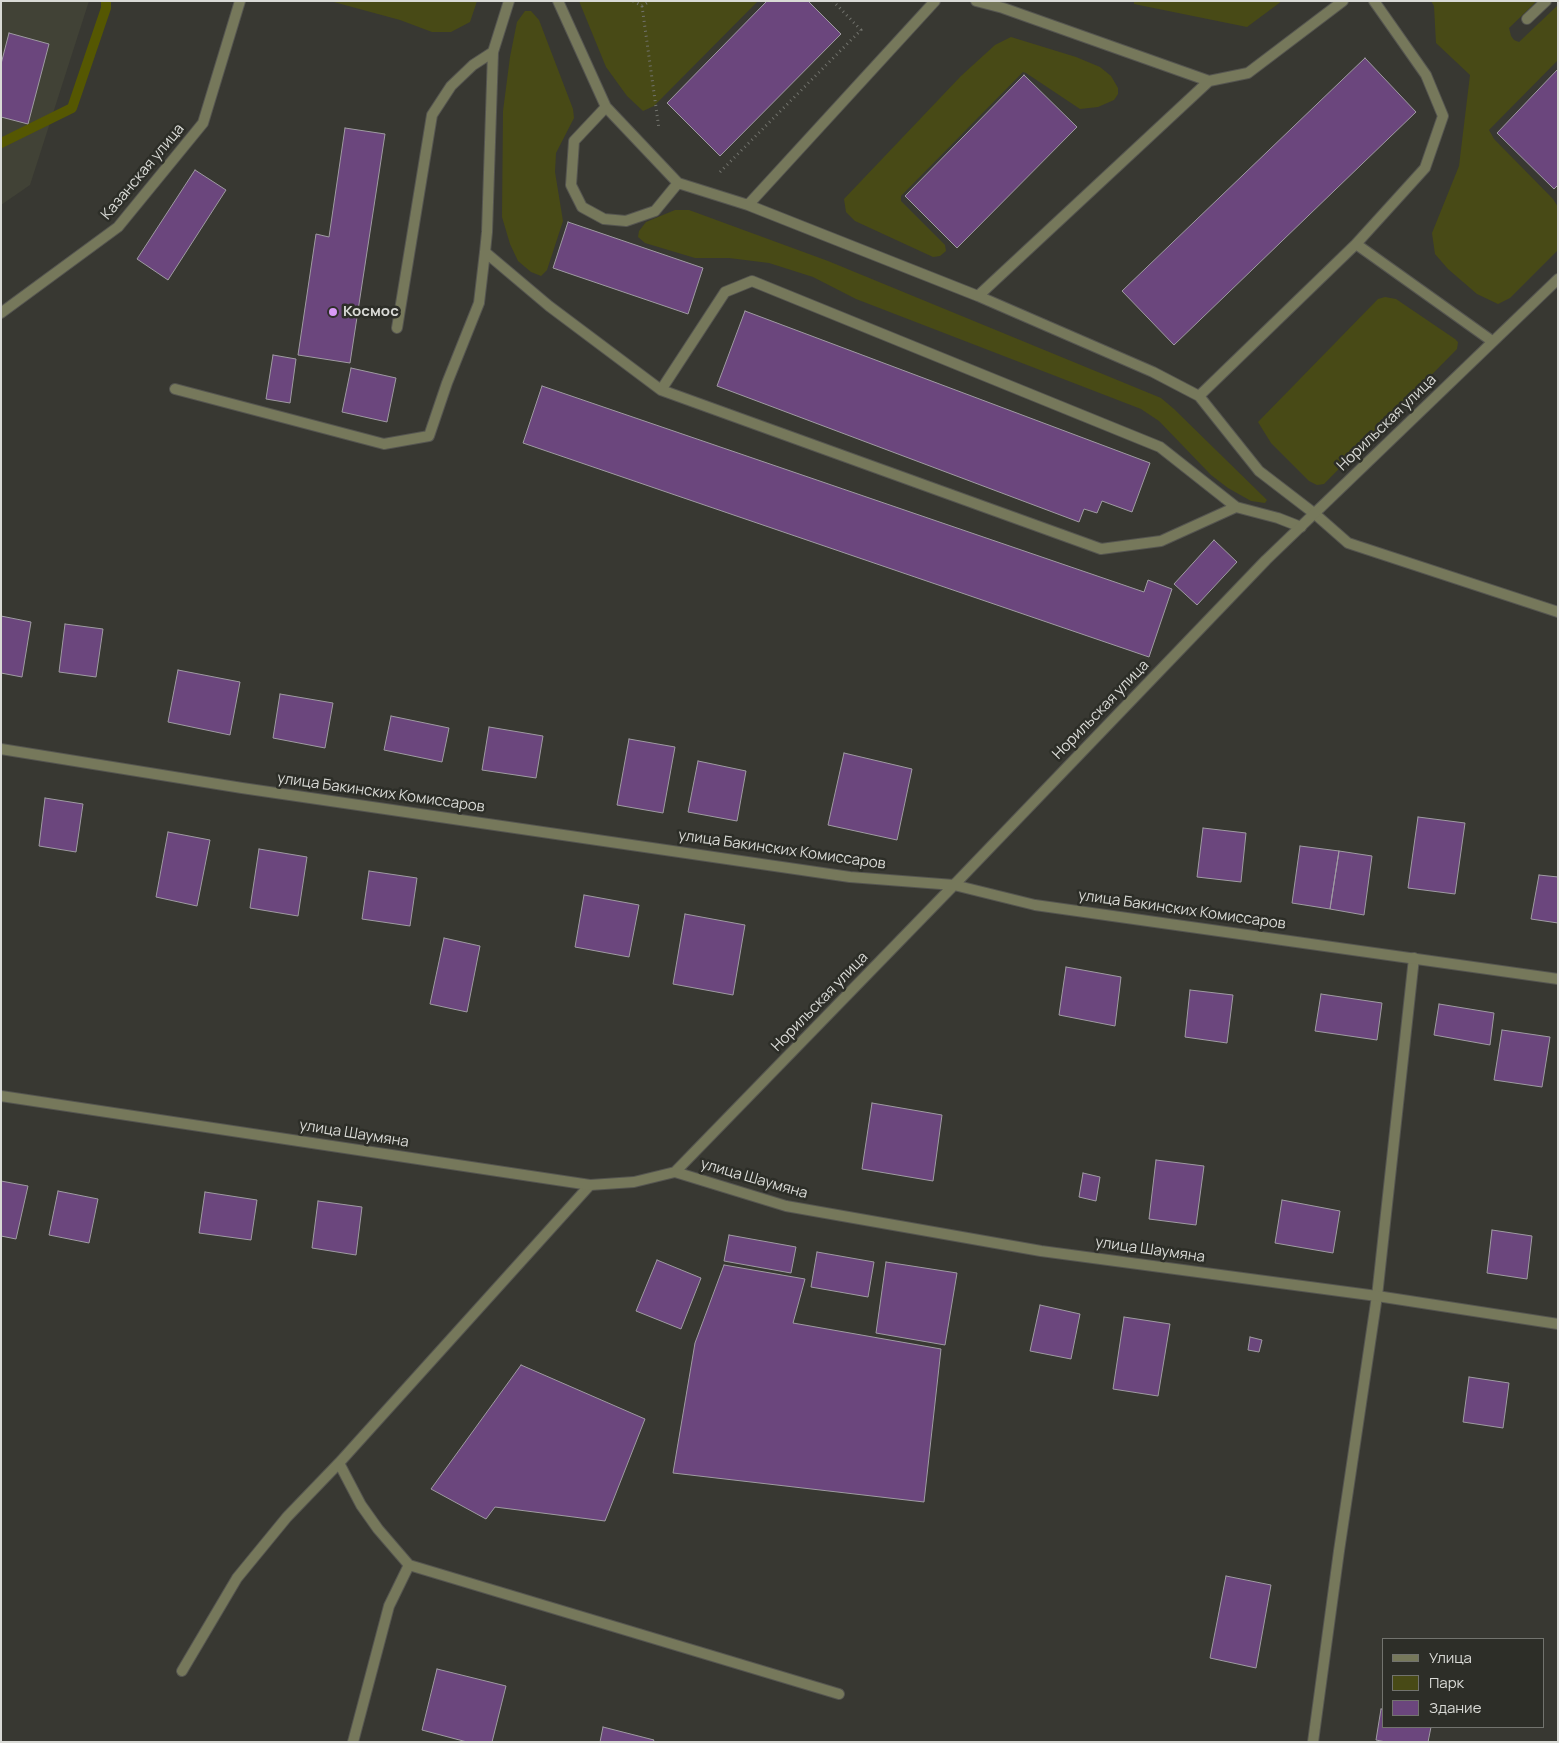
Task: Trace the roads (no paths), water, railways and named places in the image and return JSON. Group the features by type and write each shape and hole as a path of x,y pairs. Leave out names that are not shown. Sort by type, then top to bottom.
{"street":[{"name":"Казанская улица","path":"1,313 118,227 203,122 240,1"},
{"path":"176,389 384,444 429,436 447,383 479,302 487,232 493,52 509,1"},
{"path":"558,1 606,107 678,183 748,205 978,296 1153,372 1199,396 1259,471 1315,514 1348,543 1558,612"},
{"path":"748,205 935,1"},
{"path":"976,1 1007,5 1209,81"},
{"path":"978,296 1209,81 1248,73 1343,1"},
{"path":"1199,396 1356,244 1425,168 1443,116 1426,75 1374,1"},
{"path":"1527,20 1546,1"},
{"path":"397,328 432,115 451,86 493,52"},
{"path":"606,107 574,142 571,185 582,207 604,219 626,222 655,211 678,183"},
{"path":"1356,244 1492,341"},
{"path":"485,252 549,306 661,390 1101,549 1161,541 1236,507"},
{"name":"Норильская улица","path":"675,1172 1266,560 1558,279"},
{"path":"661,390 725,292 752,281 1160,447 1236,507 1278,518 1301,528"},
{"name":"улица Бакинских Комиссаров","path":"1,749 252,789 840,875 954,885 1034,905 1558,979"},
{"path":"1313,1742 1338,1551 1377,1296 1414,958"},
{"name":"улица Шаумяна","path":"1,1096 590,1185 634,1182 675,1172 786,1206 1041,1251 1377,1296 1558,1324"},
{"path":"182,1671 238,1578 287,1517 339,1463 590,1185"},
{"path":"339,1463 361,1505 378,1529 409,1565 839,1694"},
{"path":"353,1742 389,1606 409,1565"}],"waterway":[{"path":"1,143 72,108 106,8 106,1"}],"place":[{"name":"Космос","path":"333,312"}]}
